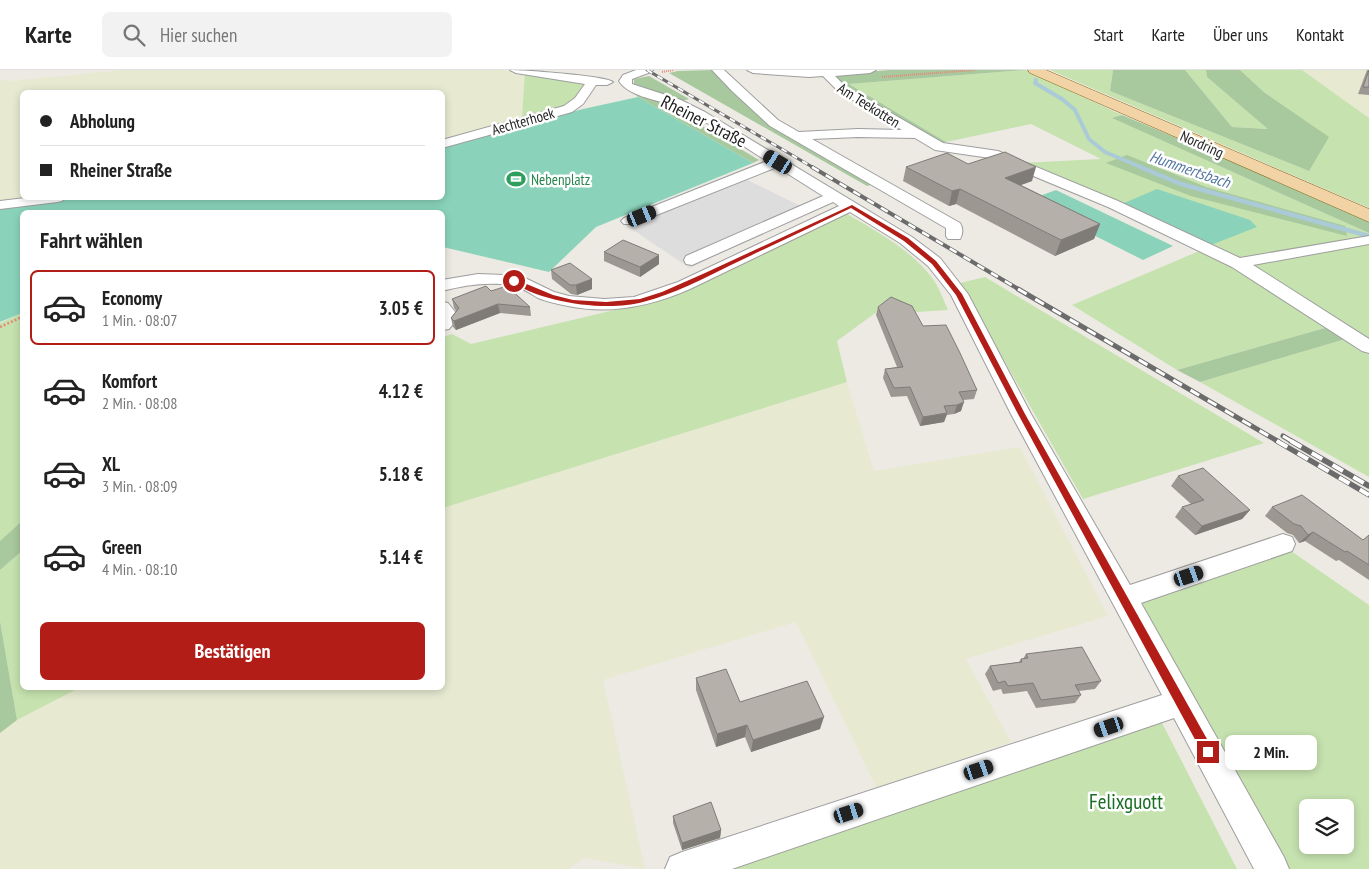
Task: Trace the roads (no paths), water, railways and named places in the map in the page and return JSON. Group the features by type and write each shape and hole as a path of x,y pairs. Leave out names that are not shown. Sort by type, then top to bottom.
{"main road":[{"name":"Nordring","path":"1035,70 1369,216"}],"street":[{"path":"516,70 593,82 633,76"},
{"path":"718,70 774,123 954,226 954,236"},
{"path":"753,70 826,74 870,70"},
{"name":"Am Teekotten","path":"826,74 842,89 915,134 940,147 993,154 1113,204 1238,263 1369,347"},
{"name":"Rheiner Straße","path":"633,76 628,86 677,103 702,115 906,240 934,262 959,294 1021,414 1272,869"},
{"name":"Aechterhoek","path":"445,143 568,109 579,102 593,82"},
{"path":"795,136 858,133 915,134"},
{"path":"629,221 778,162"},
{"path":"7,204 40,200"},
{"path":"692,260 843,201"},
{"path":"445,286 484,279 507,280 521,282 551,297 573,302 606,304 641,301 664,294 707,274 843,201"},
{"path":"7,204 23,210"},
{"path":"1238,263 1367,240"},
{"path":"445,310 450,315 445,321"},
{"path":"1124,598 1283,544"},
{"path":"682,869 1181,702"}],"waterway":[{"name":"Hummertsbach","path":"1036,80 1035,83 1062,99 1075,110 1089,139 1105,152 1143,168"},
{"name":"Hummertsbach","path":"1140,167 1181,184 1369,236"}],"railway":[{"path":"647,70 814,168"},
{"path":"812,167 1020,290"},
{"path":"1018,289 1279,442"},
{"path":"1283,436 1293,442"},
{"path":"1277,441 1369,495"},
{"path":"1291,441 1369,486"}],"place":[{"name":"Nebenplatz","path":"516,179"}],"park label":[{"name":"Felixguott","path":"1126,801"}]}
